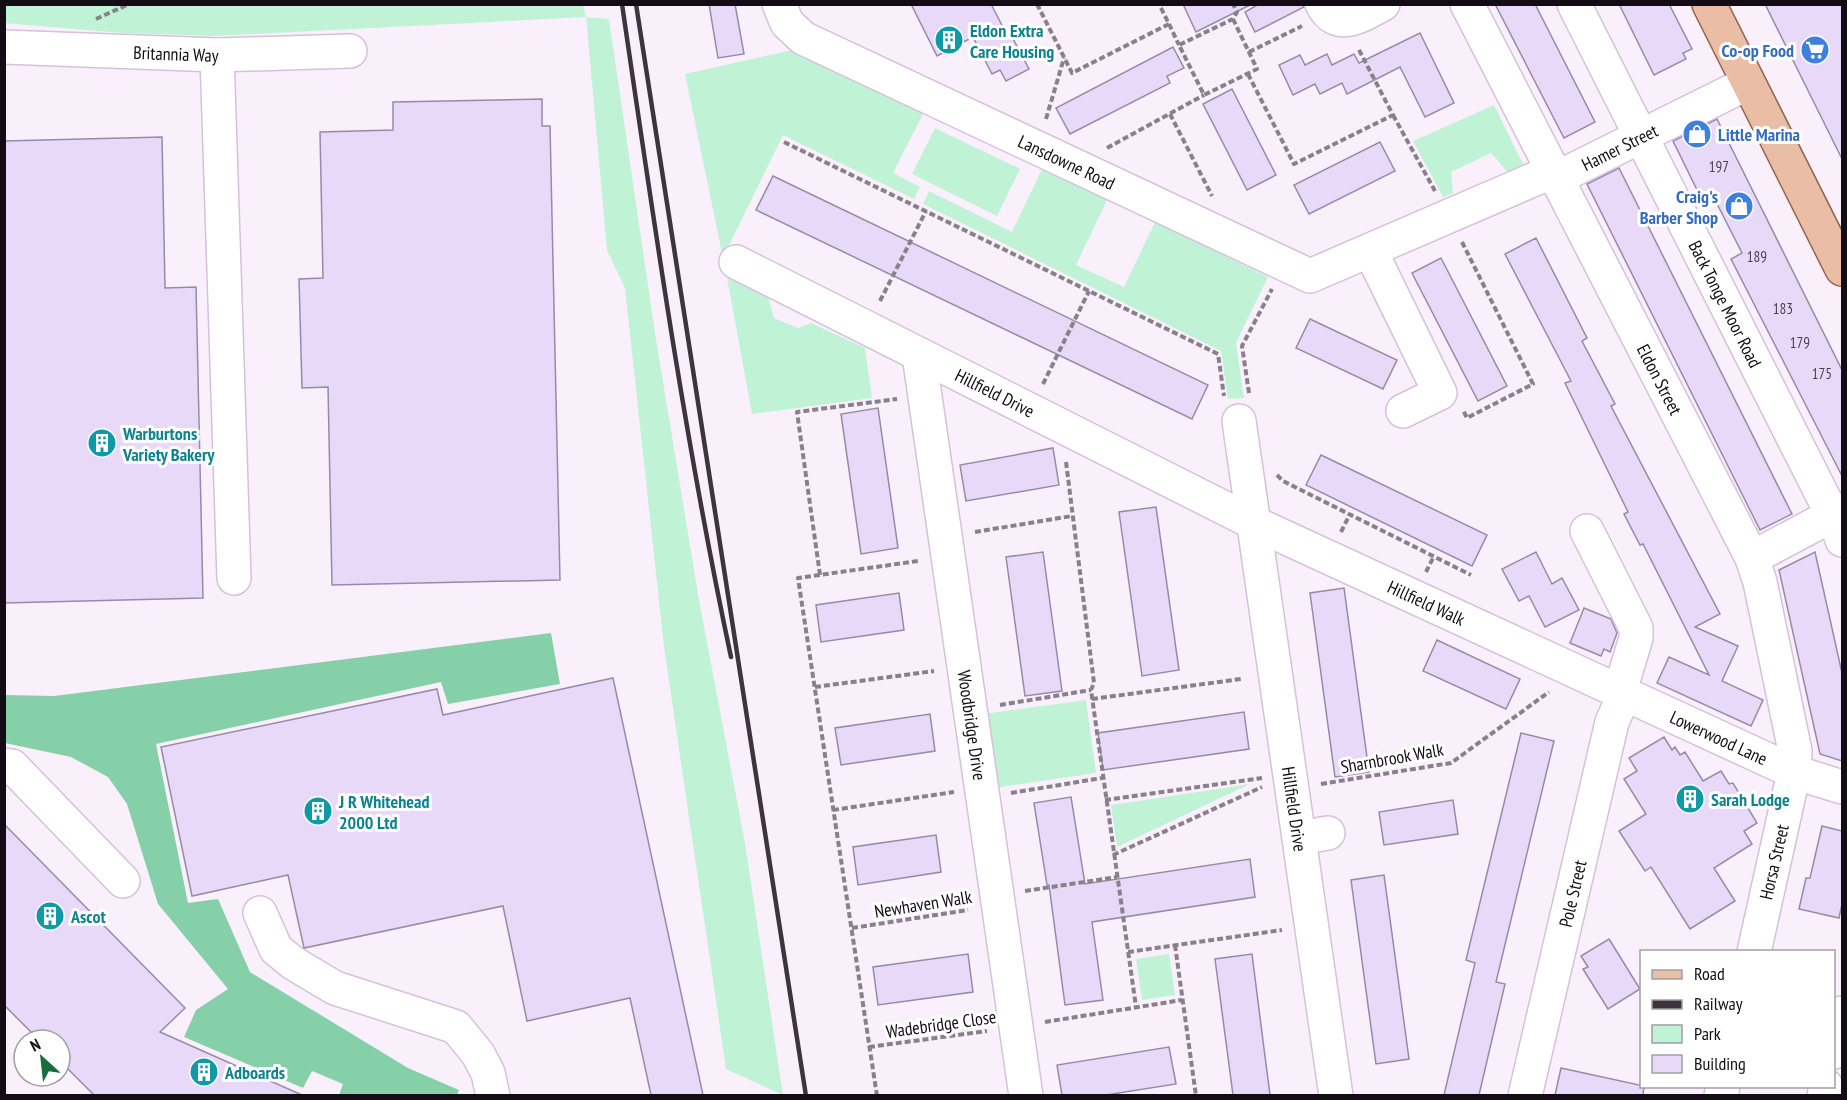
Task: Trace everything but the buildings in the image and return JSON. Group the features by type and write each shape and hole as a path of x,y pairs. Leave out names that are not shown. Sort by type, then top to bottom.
{"main road":[{"path":"1709,4 1842,269"}],"street":[{"name":"Lansdowne Road","path":"779,4 787,23 804,38 1075,165 1149,210 1211,230 1310,276 1553,176"},
{"path":"1331,13 1350,21 1383,4"},
{"name":"Eldon Street","path":"1467,4 1553,176 1752,558 1760,582 1793,732 1794,772"},
{"name":"Back Tonge Moor Road","path":"1574,4 1839,522"},
{"name":"Britannia Way","path":"4,47 217,56 350,51"},
{"path":"217,56 234,578"},
{"name":"Hamer Street","path":"1553,176 1748,83"},
{"path":"1371,252 1440,393 1403,411"},
{"name":"Hillfield Drive","path":"736,262 1254,523"},
{"name":"Woodbridge Drive","path":"919,355 1026,1095"},
{"name":"Hillfield Drive","path":"1239,421 1291,782 1314,835 1311,925 1336,1095"},
{"path":"1752,558 1839,522"},
{"name":"Hillfield Walk","path":"1254,523 1605,684"},
{"name":"Pole Street","path":"1525,1095 1612,722 1605,684 1636,638 1636,628 1587,531"},
{"name":"Lowerwood Lane","path":"1605,684 1794,772 1842,787"},
{"path":"4,765 12,766 123,881"},
{"name":"Horsa Street","path":"1754,950 1794,772"},
{"path":"260,913 276,949 293,963 335,988 456,1027 478,1054 488,1073 493,1095"},
{"path":"1835,1043 1842,1013"}],"path":[{"path":"1037,4 1072,73 1169,24"},
{"path":"1159,4 1204,95"},
{"path":"1179,45 1233,19 1237,12 1233,4"},
{"path":"1249,52 1331,13 1393,115 1450,217 1533,384 1467,418 1452,388 1440,393"},
{"path":"1075,165 1257,69 1233,19"},
{"path":"1038,148 1064,58"},
{"path":"1248,74 1294,164 1393,115"},
{"path":"1170,114 1220,213 1211,230"},
{"path":"784,142 1218,354 1226,407 1239,421 1251,404 1242,346 1285,265"},
{"path":"867,328 926,211"},
{"path":"1030,410 1089,291"},
{"path":"820,575 797,412 925,395"},
{"path":"1080,435 1065,464 1094,683 1091,690 1102,778 1136,1007"},
{"path":"1275,472 1283,481 1471,574"},
{"path":"877,1095 798,578 820,575 1072,516"},
{"path":"815,687 964,667"},
{"path":"1092,699 1241,679"},
{"name":"Sharnbrook Walk","path":"1291,782 1451,763 1605,684"},
{"path":"970,710 1091,690"},
{"path":"833,810 1102,778"},
{"path":"1105,800 1291,782"},
{"path":"1113,855 1291,782"},
{"name":"Newhaven Walk","path":"852,928 1116,877"},
{"path":"1128,952 1311,925"},
{"path":"1175,945 1196,1095"},
{"name":"Wadebridge Close","path":"869,1047 1016,1027 1182,1000"}],"green space":[{"path":"5,4 583,4 586,17 216,36 122,33 4,23"},
{"path":"586,17 609,19 655,333 699,600 745,843 783,1095 726,1069 664,647 625,288 607,250"},
{"path":"801,48 925,110 893,173 920,187 914,199 783,135 723,258 685,74"},
{"path":"1494,105 1525,168 1510,175 1491,153 1451,172 1453,193 1443,197 1413,141"},
{"path":"935,128 1020,169 997,216 912,174"},
{"path":"1043,167 1108,198 1076,265 1124,287 1155,222 1268,277 1236,343 1244,398 1228,399 1221,351 923,204 929,191 1012,232"},
{"path":"726,272 767,292 774,318 798,328 811,323 865,348 872,398 752,414"},
{"path":"551,633 560,684 448,704 441,682 156,744 188,903 218,899 250,972 408,1068 459,1090 457,1095 339,1095 343,1084 312,1071 303,1088 184,1037 196,1010 228,989 158,904 127,804 108,777 71,757 5,743 5,695 54,696"},
{"path":"1086,700 1096,773 994,788 983,714"},
{"path":"1250,784 1117,847 1111,805"},
{"path":"1169,954 1175,995 1142,1000 1136,959"}],"railway":[{"path":"622,4 658,250 685,413 731,657"},
{"path":"636,4 806,1096"}],"place":[{"name":"Eldon Extra Care Housing","path":"949,40"},
{"name":"Co-op Food","path":"1815,50"},
{"name":"Little Marina","path":"1697,134"},
{"name":"Craig's Barber Shop","path":"1739,206"},
{"name":"Warburtons Variety Bakery","path":"102,443"},
{"name":"Sarah Lodge","path":"1690,799"},
{"name":"J R Whitehead 2000 Ltd","path":"318,811"},
{"name":"Ascot","path":"50,916"},
{"name":"Adboards","path":"204,1072"}]}
